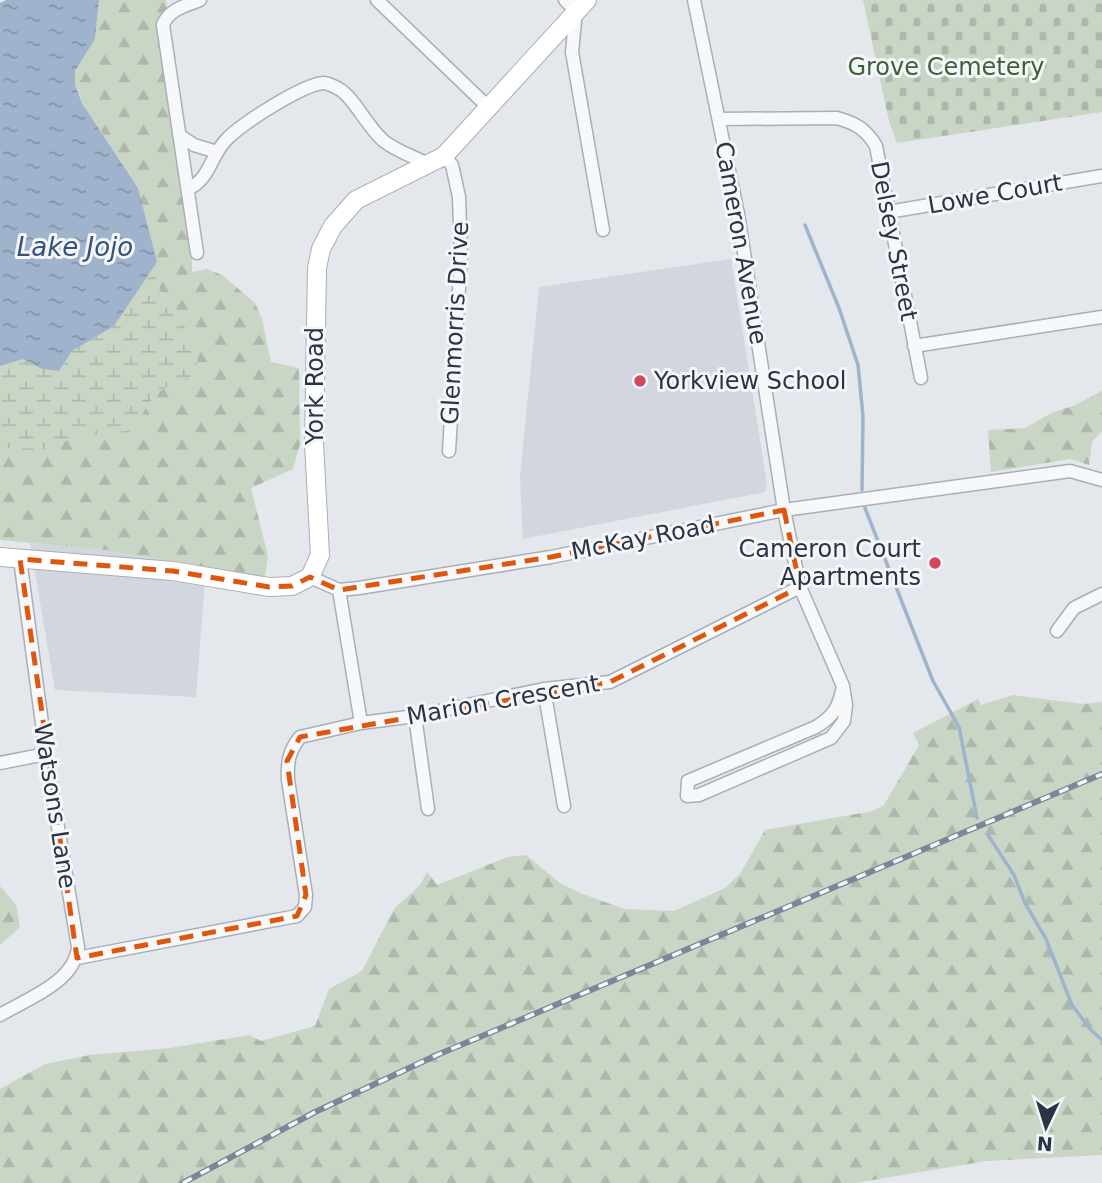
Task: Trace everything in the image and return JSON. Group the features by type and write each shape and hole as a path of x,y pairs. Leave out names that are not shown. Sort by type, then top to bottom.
{"street":[{"path":"197,253 163,25 166,17 174,10 200,0"},
{"path":"377,0 489,108"},
{"name":"Cameron Avenue","path":"694,0 738,214 785,510 800,587 844,686 846,705 844,721 831,738 699,795 687,796 688,781 816,727 828,719 835,714 844,686"},
{"path":"576,4 572,52 603,230"},
{"name":"York Road","path":"310,577 320,555 314,443 317,268 321,249 333,226 356,200 436,160 489,108 576,4"},
{"path":"188,189 200,184 226,140 269,107 293,94 324,83 342,90 385,142 436,160"},
{"name":"Delsey Street","path":"719,119 837,118 867,131 876,145 921,378"},
{"path":"179,135 194,145 217,152"},
{"name":"Glenmorris Drive","path":"436,160 452,165 459,197 461,256 449,451"},
{"name":"Lowe Court","path":"888,212 1102,176"},
{"path":"914,346 1102,317"},
{"name":"McKay Road","path":"339,590 551,557 785,510 1070,471 1102,480"},
{"path":"0,557 173,572 269,587 292,586 310,577 339,590 360,723"},
{"name":"Watsons Lane","path":"20,559 46,754 78,947 77,958"},
{"name":"Marion Crescent","path":"77,958 297,916 305,907 306,895 287,761 292,747 300,737 360,723 415,716 544,690 610,682 800,587"},
{"path":"1057,631 1074,608 1102,594"},
{"path":"544,690 564,806"},
{"path":"415,716 428,809"},
{"path":"0,763 46,754"},
{"path":"0,1015 60,979 72,968 77,958"}],"highlighted area":[{"path":"784,510 800,587 610,682 300,737 287,761 306,895 297,916 77,958 20,559 173,571 269,587 292,586 310,577 339,590 551,557"}],"shaded area":[{"name":"Yorkview School","path":"731,259 767,484 765,492 523,539 520,476 539,287"},
{"path":"30,543 106,550 206,568 196,697 55,690"}],"green space":[{"path":"99,0 166,0 192,205 192,272 207,269 222,275 255,303 262,319 271,362 299,368 300,444 293,469 251,488 268,556 265,578 106,550 0,540 0,366 138,188 82,102 75,85 75,71 95,39"},
{"name":"Grove Cemetery","path":"863,0 1102,0 1102,112 897,143 889,121"},
{"path":"153,272 166,303 199,351 195,375 157,394 134,430 72,438 50,449 0,448 0,366 23,359 42,369 60,371 72,351 114,326"},
{"path":"1102,391 1102,431 1092,442 1089,465 1070,459 991,472 988,430 1025,428 1053,412 1073,406"},
{"path":"1013,695 1083,704 1102,702 1102,1155 987,1161 855,1183 0,1183 0,1089 45,1064 90,1055 170,1048 249,1035 261,1041 315,1026 329,989 362,971 394,909 420,885 427,872 437,885 508,857 526,855 561,884 583,894 624,909 674,911 725,888 740,874 765,830 873,811 884,805 919,745 913,733 978,699 981,705"},
{"path":"0,886 16,905 20,927 0,945"}],"water":[{"name":"Lake Jojo","path":"6,0 99,0 95,39 75,71 75,85 82,103 138,188 157,262 114,326 72,351 59,371 42,369 23,359 0,366 0,3"}],"waterway":[{"path":"805,225 839,308 858,365 863,416 862,490"},
{"path":"865,508 933,681 959,727 977,818"},
{"path":"988,835 1014,875 1025,903 1046,939 1072,1005 1102,1040"}],"railway":[{"path":"183,1183 315,1112 437,1055 1102,774"}],"place":[{"name":"Yorkview School","path":"640,381"},
{"name":"Cameron Court Apartments","path":"935,563"}]}
